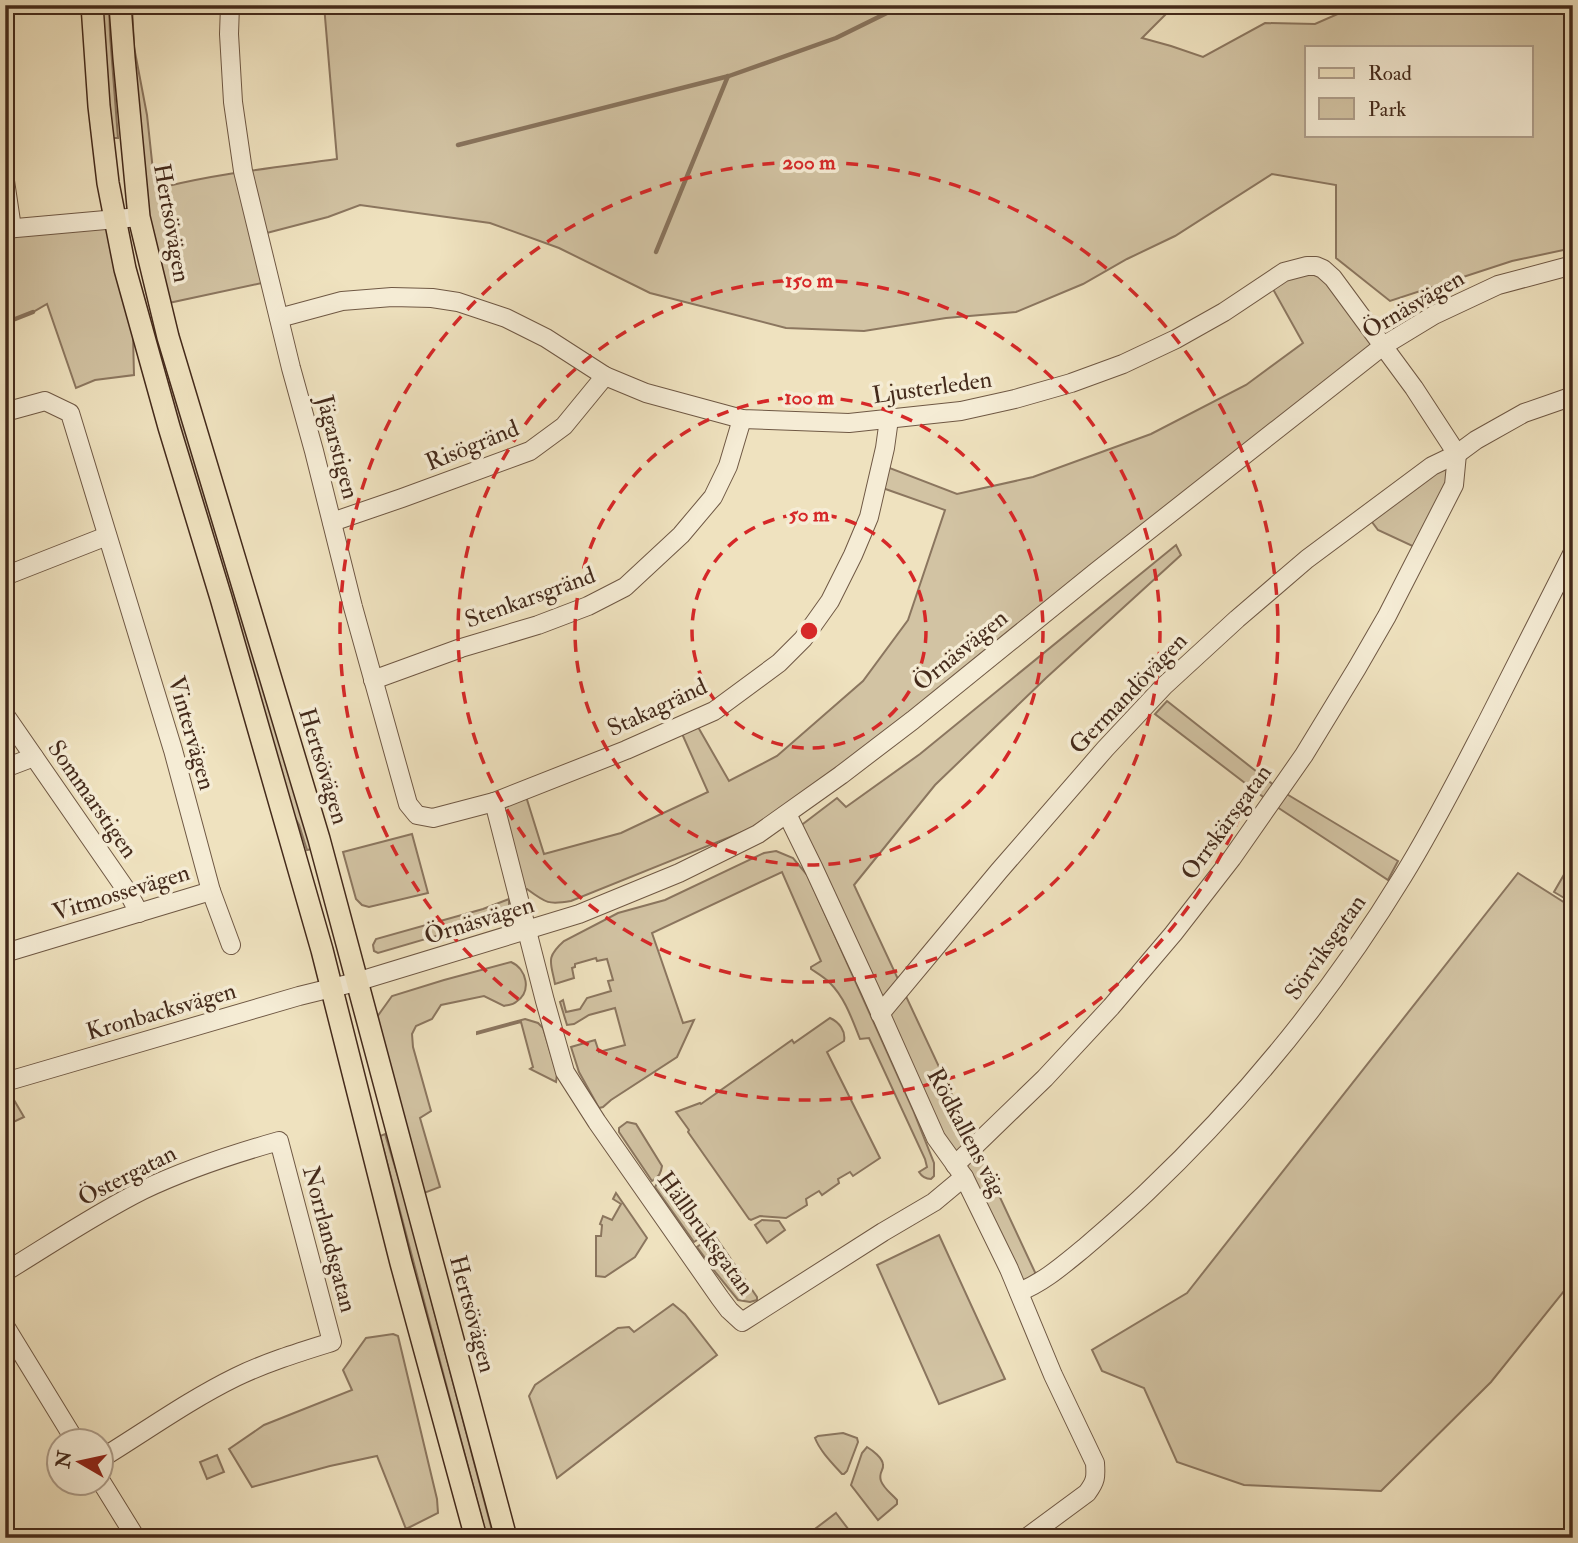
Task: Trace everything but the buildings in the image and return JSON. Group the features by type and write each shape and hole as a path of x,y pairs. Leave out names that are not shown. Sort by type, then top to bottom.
{"main road":[{"path":"92,5 108,183 125,269 322,950 405,1276 476,1538"},
{"name":"Hertsövägen","path":"120,5 139,216 168,337 319,839 506,1538"}],"street":[{"name":"Jägarstigen","path":"230,5 233,102 243,170 373,680 408,804 417,815 433,818 494,802"},
{"path":"5,181 8,229 139,216"},
{"name":"Örnäsvägen","path":"331,988 579,914 679,873 758,834 913,720 1383,346 1434,315 1498,285 1573,265"},
{"name":"Ljusterleden","path":"279,318 342,301 432,298 458,302 506,318 546,338 605,376 646,393 742,419 849,424 961,411 1015,400 1084,379 1177,339 1224,313 1284,272 1307,266 1323,269 1333,278 1383,346"},
{"path":"1383,346 1414,387 1457,454"},
{"name":"Risögränd","path":"332,522 530,451 564,426 605,376"},
{"name":"Germandövägen","path":"880,1014 999,870 1105,749 1164,686 1237,619 1307,559 1428,470 1524,413 1573,396"},
{"name":"Vintervägen","path":"5,412 45,401 70,413 173,750 211,891 230,945"},
{"name":"Stenkarsgränd","path":"373,680 461,648 538,625 589,606 625,587 681,535 713,497 728,466 742,419"},
{"name":"Stakagränd","path":"494,802 626,750 715,711 779,663 803,639 830,601 853,555 869,517 889,419"},
{"name":"Orrskärsgatan","path":"960,1171 1125,991 1189,915 1250,833 1332,711 1387,616 1454,485 1457,454"},
{"path":"5,576 107,536"},
{"name":"Sörviksgatan","path":"1019,1293 1040,1283 1066,1263 1163,1177 1238,1099 1325,992 1368,932 1436,820 1573,552"},
{"name":"Sommarstigen","path":"5,715 139,912"},
{"path":"5,768 34,757"},
{"path":"494,802 528,930"},
{"name":"Rödkallens väg","path":"787,814 936,1139 960,1171 1019,1293 1053,1375 1095,1463 1096,1476 1087,1493 1026,1538"},
{"name":"Vitmossevägen","path":"5,953 211,891"},
{"name":"Hällbruksgatan","path":"528,930 565,1072 720,1298 742,1322 934,1202 960,1171"},
{"name":"Kronbacksvägen","path":"5,1083 331,988"},
{"name":"Östergatan","path":"5,1272 82,1224 144,1190 198,1166 279,1141"},
{"name":"Norrlandsgatan","path":"116,1449 192,1401 238,1376 332,1342 279,1141"},
{"path":"5,1326 68,1428"},
{"path":"111,1498 136,1538"}],"green space":[{"path":"100,5 109,5 118,138 111,138"},
{"path":"130,5 154,180 164,187 229,174 337,159 324,5 1175,5 1142,38 1203,57 1265,23 1315,24 1358,5 1573,5 1573,248 1512,261 1390,301 1336,258 1336,185 1272,174 1175,236 1083,284 1016,312 946,318 864,331 786,328 650,293 559,248 490,223 360,205 328,217 259,235 271,281 164,304 140,216"},
{"path":"5,200 12,228 115,220 133,336 134,375 95,380 76,388 47,304 7,322"},
{"path":"1315,266 1382,346 787,814 571,901 552,903 527,889 517,891 493,802 524,790 544,854 621,833 708,792 679,727 694,720 729,781 777,756 863,681 908,620 945,510 877,486 882,465 957,494 1033,477 1151,434 1246,385 1303,343 1269,282"},
{"path":"172,381 312,849 307,850 293,814 240,628 165,385"},
{"path":"1456,453 1453,485 1421,550 1378,530 1366,514"},
{"path":"1176,545 1181,555 1046,678 935,785 854,885 1040,1283 1018,1291 795,830 837,798 846,807 920,754"},
{"path":"1167,701 1280,790 1398,861 1388,880 1271,803 1155,714"},
{"path":"412,834 428,893 369,907 362,905 356,899 343,852"},
{"path":"776,851 793,858 808,876 913,1110 934,1163 934,1176 931,1179 919,1172 927,1167 925,1159 869,1038 860,1039 840,995 828,981 811,969 821,961 782,872 652,933 683,1023 694,1020 677,1057 599,1108 579,1072 571,1047 595,1040 599,1052 625,1045 615,1008 567,1025 560,1002 563,1000 566,1012 580,1009 587,998 611,991 608,981 613,980 607,959 597,961 596,958 575,964 572,968 574,978 555,984 551,961 558,947 564,941 618,913 665,900 764,853"},
{"path":"1573,859 1573,903 1554,892"},
{"path":"1518,873 1573,908 1573,1280 1491,1382 1381,1491 1244,1485 1177,1462 1144,1388 1102,1371 1092,1350 1187,1293"},
{"path":"509,899 509,906 501,917 378,953 374,951 376,939"},
{"path":"511,962 521,970 526,981 524,993 515,1003 504,1006 484,996 441,1005 432,1019 416,1026 412,1034 413,1047 431,1111 420,1118 440,1187 424,1193 377,1017 392,996"},
{"path":"830,1018 841,1027 844,1041 827,1052 880,1158 853,1176 850,1172 838,1179 839,1183 822,1195 819,1191 806,1199 807,1205 786,1218 760,1216 751,1220 676,1112 701,1104 792,1040 794,1043"},
{"path":"525,1019 538,1023 543,1028 557,1074 556,1082 530,1069 533,1067 521,1022 477,1034"},
{"path":"14,1100 24,1117 5,1126 5,1103"},
{"path":"627,1122 636,1124 662,1166 659,1175 652,1181 619,1132 619,1128"},
{"path":"385,1134 405,1200 494,1538 487,1538 380,1136"},
{"path":"663,1180 670,1181 680,1196 695,1210 693,1213 703,1226 706,1224 709,1228 708,1233 694,1242 655,1187"},
{"path":"616,1193 647,1238 635,1257 605,1277 596,1276 596,1236 601,1236 600,1224 603,1216 612,1220 621,1204 613,1199"},
{"path":"762,1220 779,1221 785,1230 767,1243 755,1225"},
{"path":"939,1235 1005,1379 939,1404 877,1265"},
{"path":"715,1236 757,1300 738,1300 697,1247"},
{"path":"673,1304 685,1314 717,1355 557,1478 529,1396 535,1385 618,1328 629,1327 634,1332"},
{"path":"393,1334 398,1336 437,1499 438,1513 406,1529 377,1456 252,1487 229,1449 264,1425 352,1390 343,1370 366,1338"},
{"path":"843,1433 857,1438 858,1442 847,1471 842,1474 815,1438"},
{"path":"867,1447 883,1462 881,1481 897,1500 897,1504 878,1520 851,1485 862,1453"},
{"path":"217,1455 224,1472 207,1479 200,1462"},
{"path":"836,1513 855,1538 803,1538"}],"waterway":[{"path":"458,145 729,76 836,38 903,5"},
{"path":"656,252 728,76"},
{"path":"5,323 33,312"}]}
